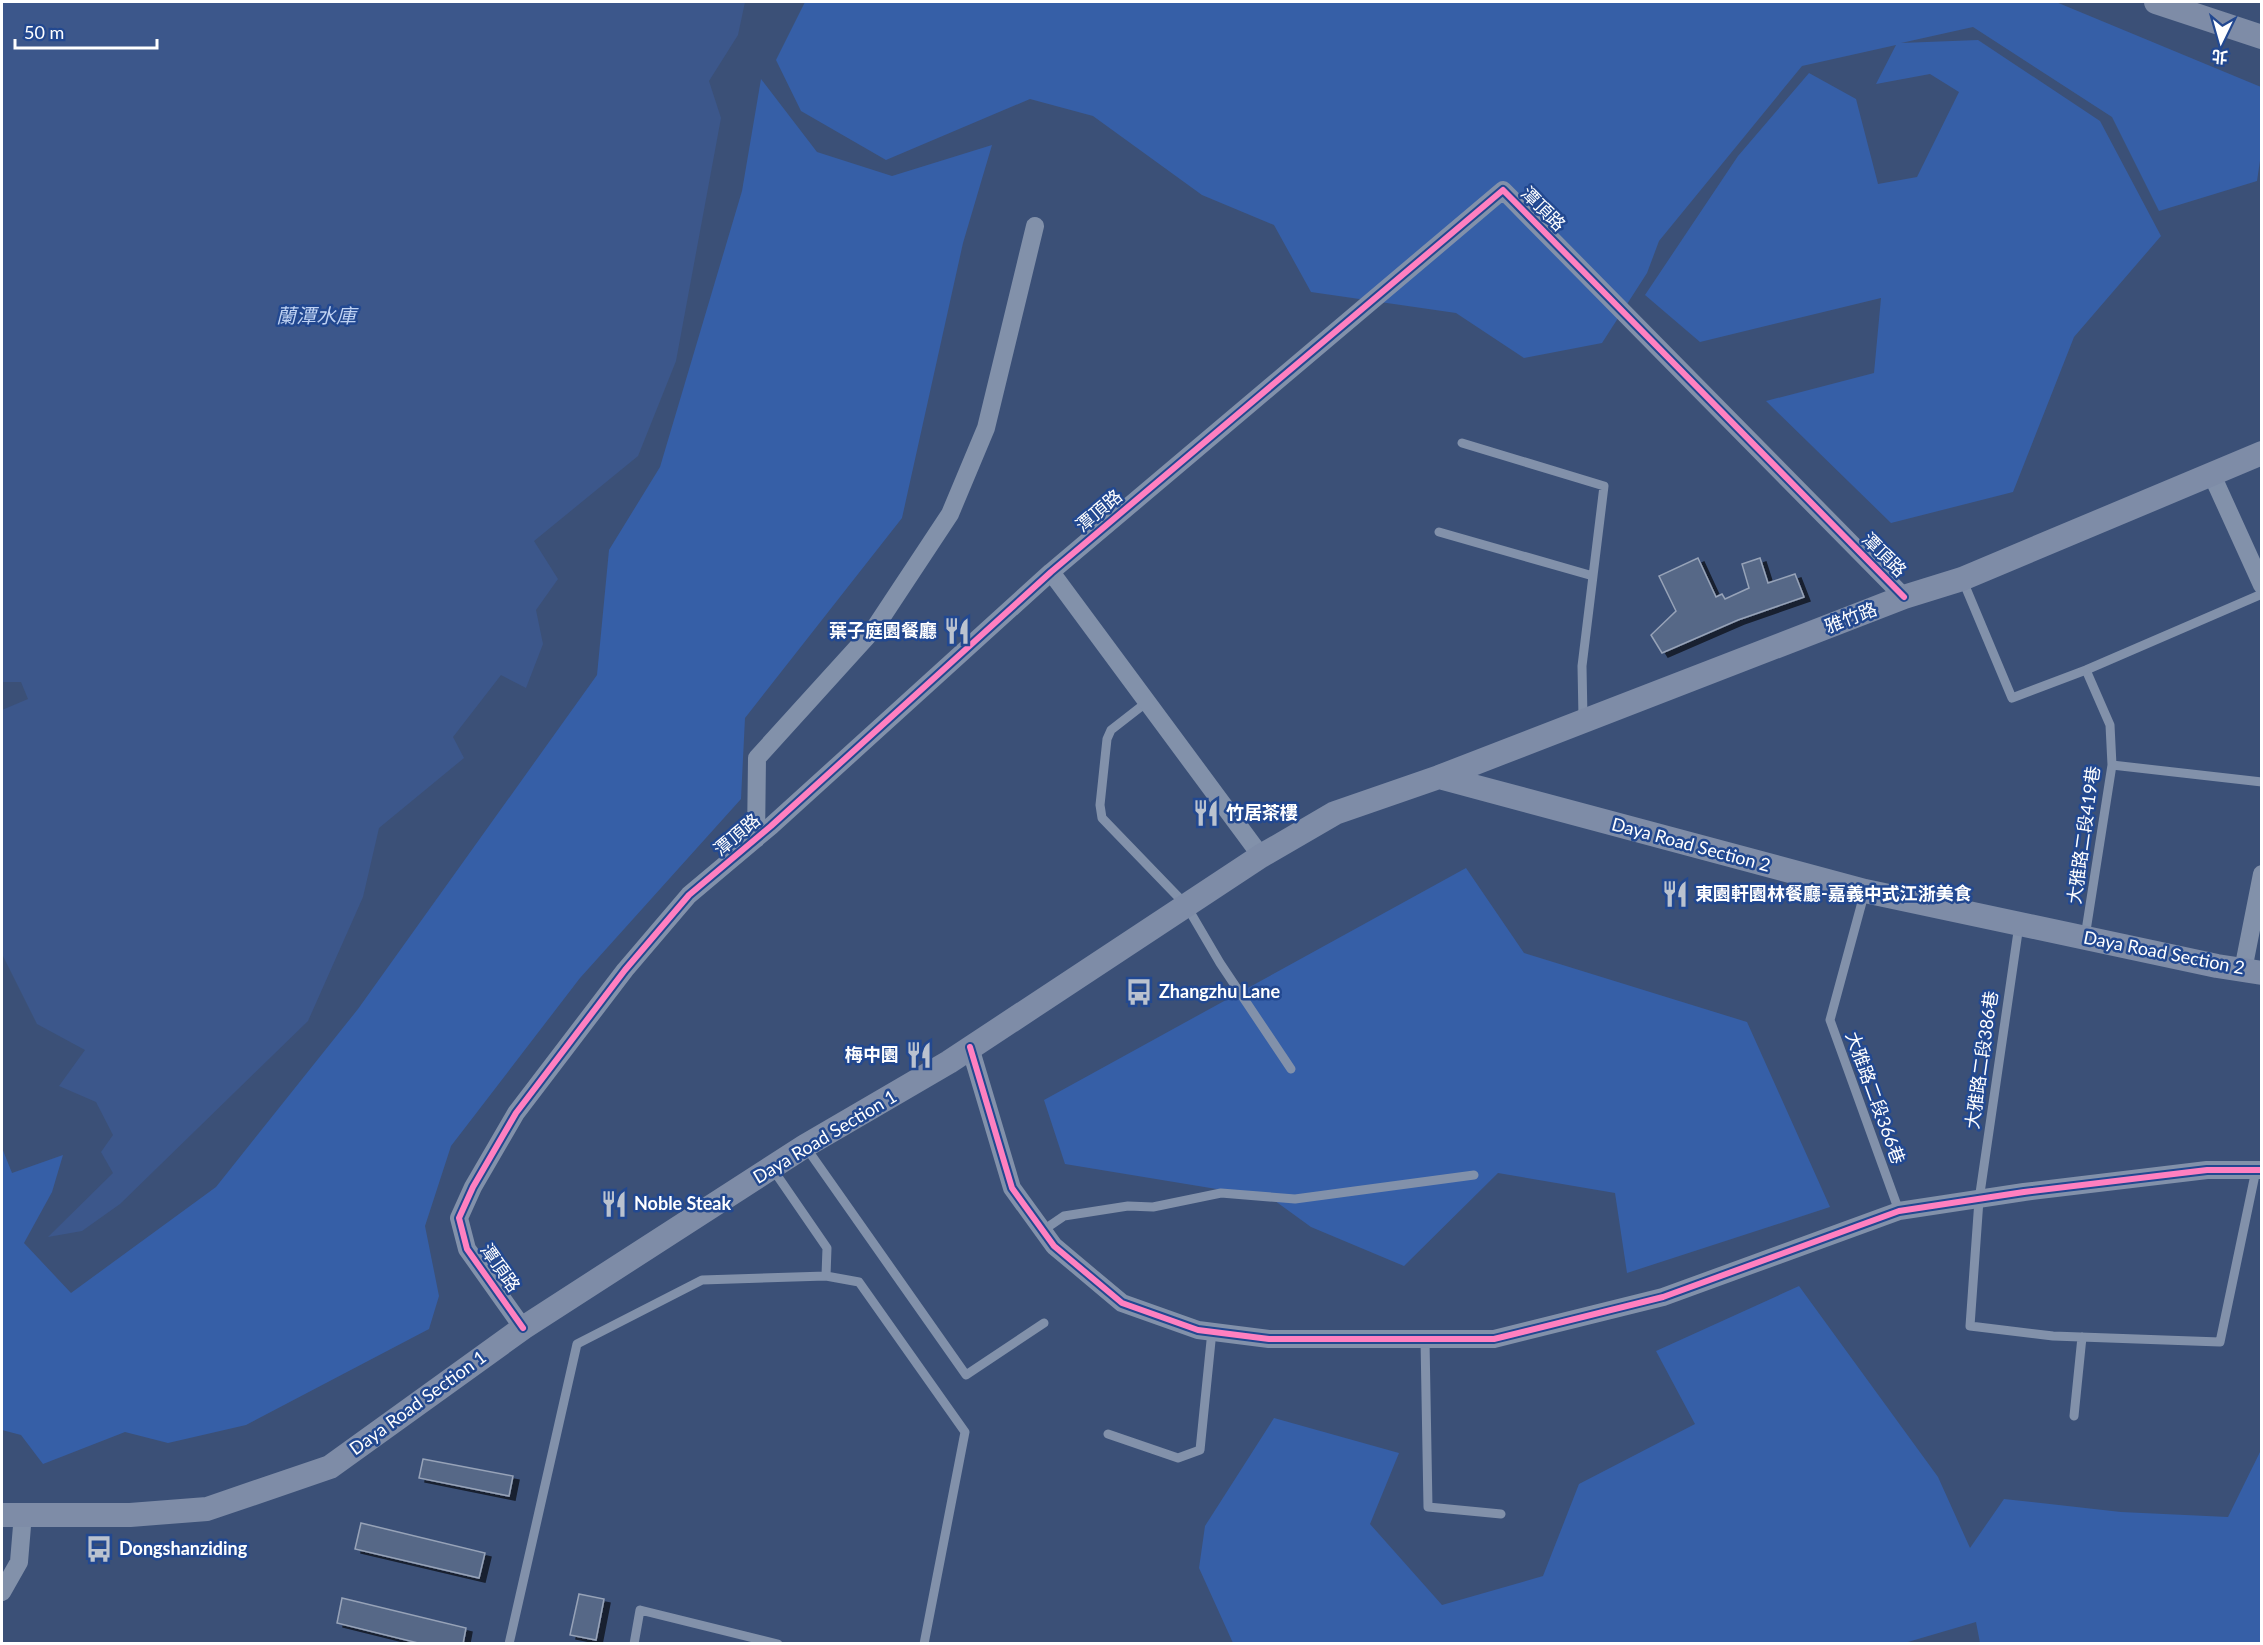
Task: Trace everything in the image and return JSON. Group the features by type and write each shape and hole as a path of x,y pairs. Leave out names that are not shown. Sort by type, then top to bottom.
{"main road":[{"path":"2156,2 2262,37"},
{"name":"雅竹路","path":"1439,777 1904,597 1962,579 2262,453"},
{"name":"Daya Road Section 1","path":"12,1514 130,1515 207,1509 330,1467 523,1328 805,1146 949,1062 1261,856 1335,813 1439,777"},
{"name":"Daya Road Section 2","path":"1439,777 1865,891 2019,925 2252,971"}],"street":[{"name":"潭頂路","path":"523,1328 467,1249 459,1218 473,1187 516,1113 625,970 689,895 756,839 1051,572 1503,190 1904,597"},
{"path":"756,839 757,758 874,629 950,514 986,428 1035,226"},
{"path":"2212,475 2262,585"},
{"path":"1051,572 1261,856"},
{"path":"2252,971 2262,874"},
{"path":"969,1047 1012,1188 1054,1246 1122,1303 1198,1330 1269,1339 1494,1339 1663,1297 1899,1211 2024,1192 2206,1170 2259,1170"},
{"path":"2,1592 19,1562 12,1514"}],"lane":[{"path":"1462,443 1604,486 1582,666 1584,721"},
{"path":"1438,532 1593,576"},
{"path":"1962,579 2012,698 2086,670 2262,594"},
{"name":"大雅路二段419巷","path":"2085,937 2112,765 2110,725 2086,670"},
{"path":"1147,702 1111,730 1107,739 1100,805 1102,818 1186,905 1220,963 1291,1069"},
{"path":"2112,765 2262,782"},
{"name":"大雅路二段366巷","path":"1865,891 1830,1020 1899,1211"},
{"name":"大雅路二段386巷","path":"2019,925 1979,1200 1970,1326 2082,1337"},
{"path":"805,1146 966,1375 1044,1323"},
{"path":"772,1168 827,1248 826,1276"},
{"path":"2074,1416 2082,1337 2220,1342 2259,1170"},
{"path":"1042,1231 1064,1216 1128,1206 1153,1207 1221,1193 1296,1199 1474,1175"},
{"path":"509,1644 577,1344 702,1280 826,1276 859,1282 965,1432 924,1644"},
{"path":"1108,1434 1178,1458 1200,1450 1212,1331"},
{"path":"1425,1340 1428,1508 1501,1514"},
{"path":"634,1644 640,1610 778,1644"}],"shaded area":[{"path":"805,2 2056,2 2261,87 2261,154 2257,181 2159,211 2112,117 1973,27 1901,43 1978,40 2100,121 2161,236 2074,337 2013,492 1891,523 1766,401 1874,373 1881,298 1700,342 1645,295 1738,156 1809,73 1856,99 1878,184 1917,177 1959,92 1930,74 1876,84 1896,45 1802,66 1659,241 1647,273 1602,343 1524,358 1456,313 1311,292 1274,225 1202,195 1093,116 1030,99 886,160 801,111 776,60"},
{"path":"761,79 817,152 892,176 992,145 963,243 902,518 745,718 741,799 580,978 451,1146 425,1226 439,1296 429,1329 246,1425 168,1443 125,1432 43,1464 21,1435 2,1430 2,1148 12,1173 63,1155 52,1192 24,1243 71,1293 216,1187 358,1009 597,675 609,550 660,467 742,191"},
{"path":"1466,868 1524,953 1747,1022 1830,1207 1627,1273 1615,1193 1498,1173 1404,1266 1311,1227 1271,1198 1065,1164 1044,1100"},
{"path":"1799,1286 1938,1477 1970,1548 2004,1499 2121,1512 2228,1517 2261,1450 2261,1643 1980,1643 1976,1622 1901,1644 1233,1643 1199,1568 1205,1526 1274,1418 1399,1453 1370,1524 1442,1605 1543,1576 1579,1484 1695,1424 1656,1351"}],"water":[{"name":"蘭潭水庫","path":"2,2 745,2 738,35 709,81 721,118 676,361 638,456 534,541 558,579 536,610 543,644 526,688 501,675 453,737 464,758 379,828 363,897 308,1021 120,1204 82,1231 48,1237 113,1173 101,1152 113,1135 96,1102 59,1086 85,1050 37,1024 2,954 2,710 28,699 21,682 2,682"}],"building":[{"path":"1698,558 1716,597 1722,594 1725,599 1749,588 1742,564 1760,558 1768,583 1795,574 1804,597 1738,620 1662,653 1651,635 1676,611 1659,576"},
{"path":"423,1459 513,1476 509,1496 419,1478"},
{"path":"361,1523 485,1553 479,1578 355,1549"},
{"path":"579,1594 604,1599 596,1640 570,1635"},
{"path":"342,1598 466,1628 463,1644 422,1644 337,1623"}],"cycle path":[{"path":"523,1328 467,1249 459,1218 473,1187 516,1113 625,970 689,895 771,826 1051,572 1503,190 1904,597"},
{"path":"970,1047 1012,1188 1054,1246 1122,1303 1198,1330 1269,1339 1494,1339 1663,1297 1899,1211 2024,1192 2207,1170 2262,1170"}],"place":[{"name":"葉子庭園餐廳","path":"957,631"},
{"name":"竹居茶樓","path":"1206,813"},
{"name":"東園軒園林餐廳-嘉義中式江浙美食","path":"1675,894"},
{"name":"Zhangzhu Lane","path":"1139,992"},
{"name":"梅中園","path":"919,1055"},
{"name":"Noble Steak","path":"614,1204"},
{"name":"Dongshanziding","path":"99,1549"}]}
